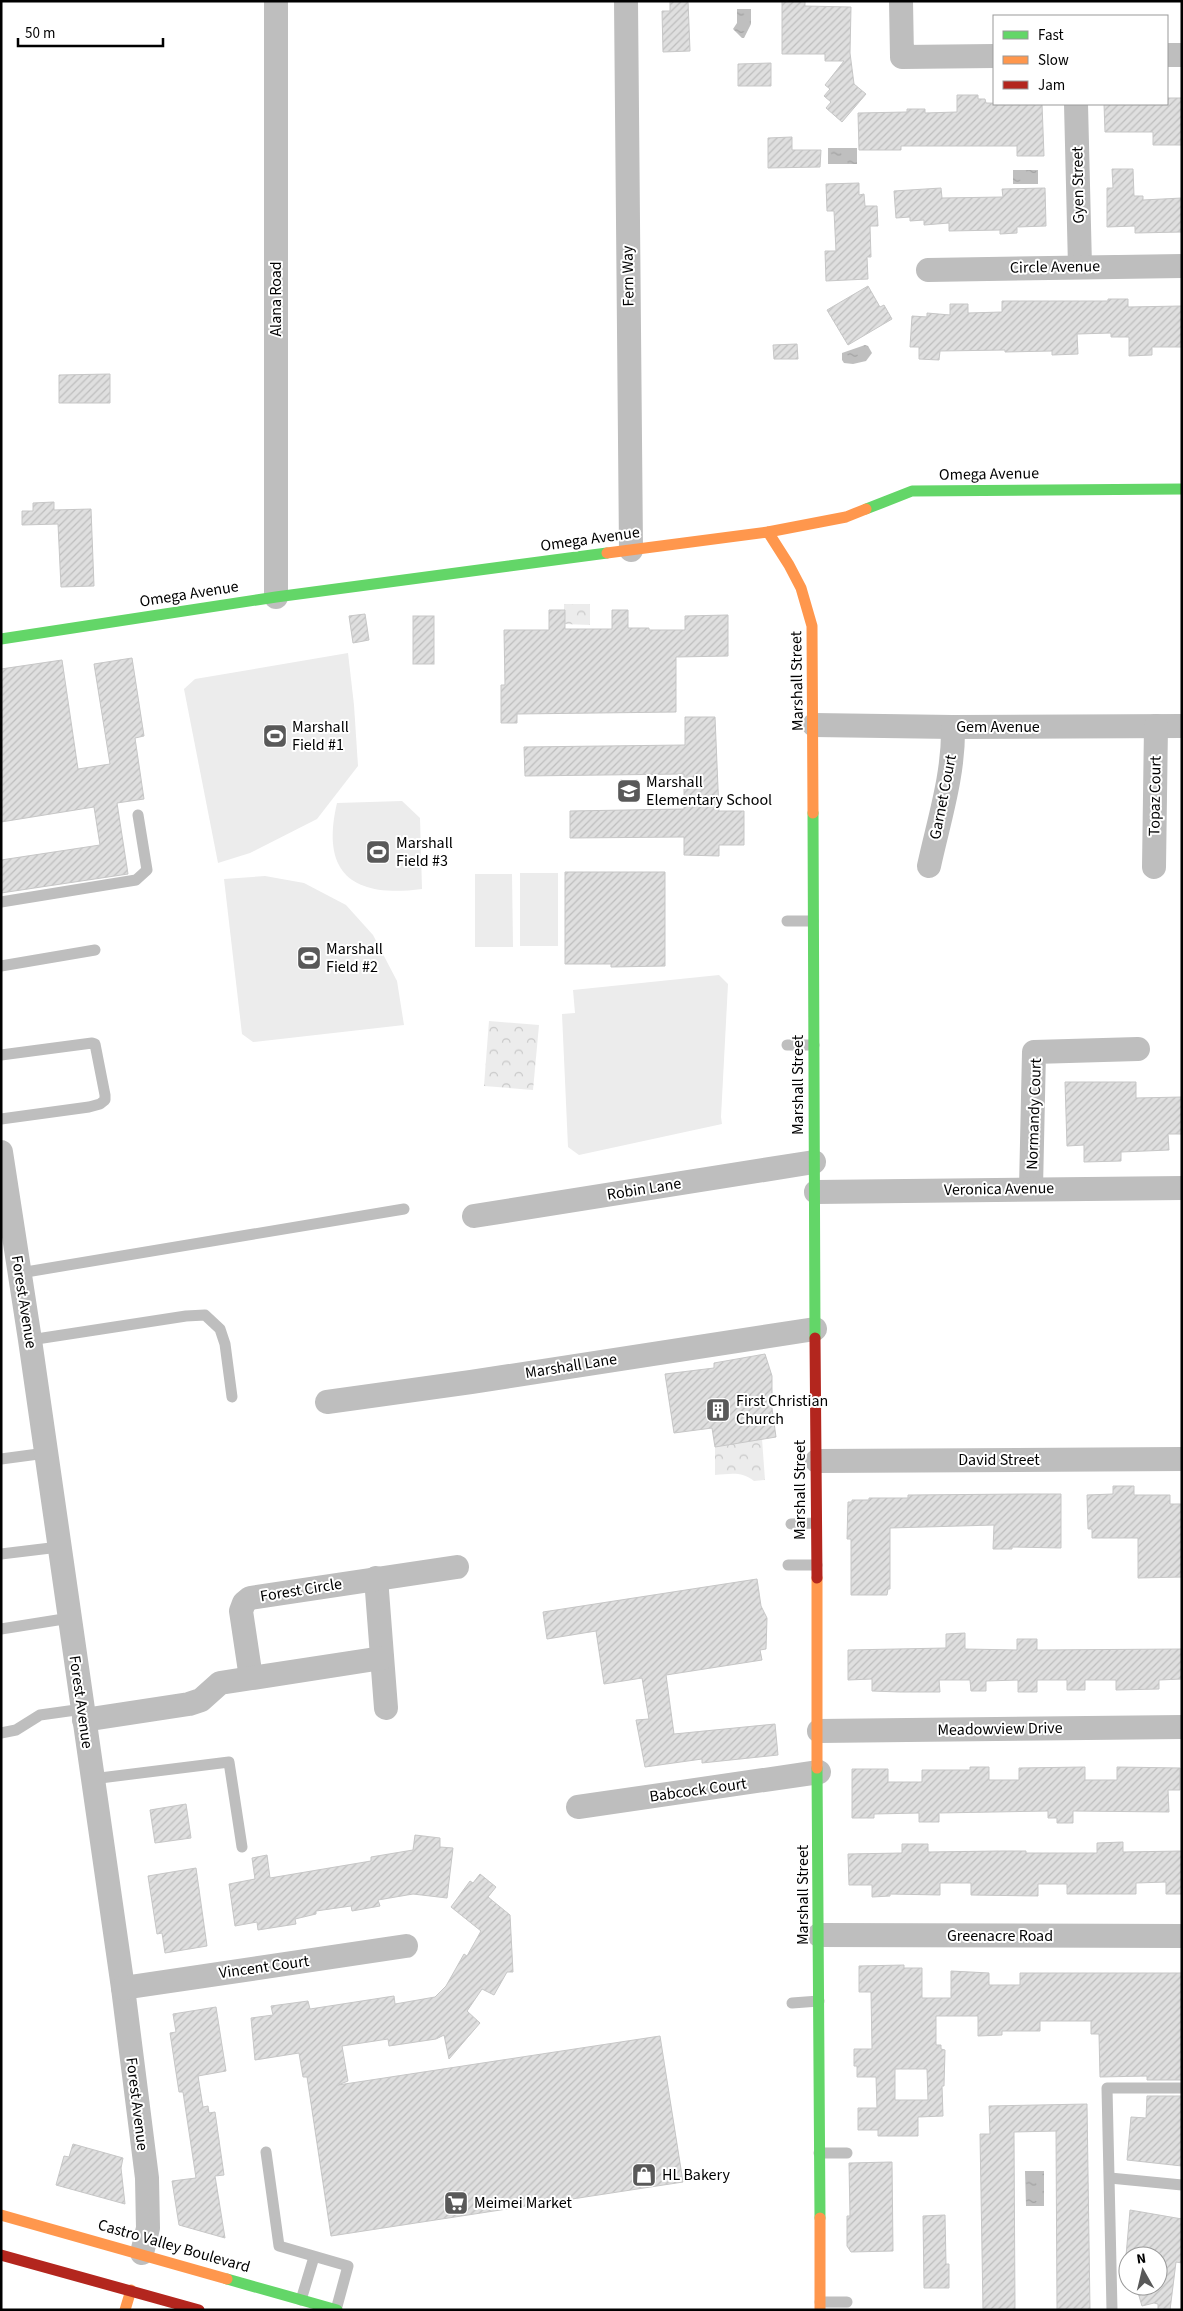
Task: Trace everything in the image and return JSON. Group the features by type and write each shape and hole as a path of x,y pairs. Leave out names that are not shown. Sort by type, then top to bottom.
{"street":[{"name":"Alana Road","path":"276,1 276,597"},
{"name":"Fern Way","path":"626,1 631,550"},
{"path":"901,1 902,57 993,56"},
{"path":"1168,55 1182,55"},
{"name":"Gyen Street","path":"1076,105 1080,266"},
{"name":"Circle Avenue","path":"928,270 1080,266 1182,266"},
{"name":"Omega Avenue","path":"1,639 276,597 768,532 846,518 890,498 912,491 1182,489"},
{"name":"Marshall Street","path":"768,532 789,563 811,616 814,725 813,921 819,1732 820,2306"},
{"name":"Gem Avenue","path":"814,725 953,727 1182,726"},
{"name":"Topaz Court","path":"1154,867 1156,726"},
{"name":"Garnet Court","path":"929,866 949,777 953,751 953,727"},
{"name":"Normandy Court","path":"1032,1188 1034,1052 1138,1049"},
{"name":"Forest Avenue","path":"1,1152 6,1214 20,1273 30,1340 123,1988 147,2178 148,2228 134,2257"},
{"name":"Robin Lane","path":"474,1216 814,1162"},
{"name":"Veronica Avenue","path":"816,1192 1032,1188 1182,1188"},
{"name":"Marshall Lane","path":"327,1402 471,1382 815,1329"},
{"name":"David Street","path":"816,1461 1182,1459"},
{"name":"Forest Circle","path":"251,1678 241,1611 246,1600 254,1597 457,1566"},
{"path":"376,1578 386,1708"},
{"path":"83,1715 189,1704 201,1700 220,1682 382,1658"},
{"name":"Meadowview Drive","path":"819,1732 1182,1727"},
{"name":"Babcock Court","path":"578,1807 818,1772"},
{"name":"Greenacre Road","path":"819,1935 1182,1936"},
{"name":"Vincent Court","path":"123,1988 406,1946"},
{"name":"Castro Valley Boulevard","path":"1,2215 134,2257 336,2310"},
{"path":"1,2255 131,2290 162,2305 199,2310"},
{"path":"131,2290 148,2283"},
{"path":"125,2310 131,2290"}],"lane":[{"path":"1,902 136,880 147,870 138,815"},
{"path":"786,921 813,921"},
{"path":"1,966 95,950"},
{"path":"1,1055 84,1043 95,1044 105,1100 100,1104 89,1107 1,1119"},
{"path":"787,1045 814,1045"},
{"path":"20,1273 404,1209"},
{"path":"30,1340 186,1316 205,1315 220,1329 226,1344 232,1396"},
{"path":"1,1459 46,1453"},
{"path":"791,1524 817,1523"},
{"path":"1,1554 59,1547"},
{"path":"788,1565 817,1565"},
{"path":"1,1629 70,1618"},
{"path":"1,1732 16,1730 40,1715 83,1715"},
{"path":"92,1779 229,1762 242,1847"},
{"path":"792,2003 819,2001"},
{"path":"1112,2310 1107,2088 1182,2088"},
{"path":"266,2152 279,2246 348,2266 336,2310"},
{"path":"819,2153 847,2153"},
{"path":"1110,2178 1182,2185"},
{"path":"301,2300 314,2257"},
{"path":"820,2306 847,2302"}],"green space":[{"path":"564,604 590,604 590,625 564,624"},
{"name":"Marshall Field #1","path":"348,653 358,766 317,819 250,853 218,863 184,689 195,679"},
{"name":"Marshall Field #3","path":"402,801 420,818 422,889 398,891 361,885 348,876 338,864 334,848 333,828 337,803"},
{"path":"520,873 558,873 558,946 520,946"},
{"path":"475,874 512,874 513,947 475,947"},
{"name":"Marshall Field #2","path":"265,876 304,883 346,905 373,935 397,981 404,1025 253,1042 242,1034 224,879"},
{"path":"719,975 728,984 722,1124 579,1155 568,1147 562,1014 575,1013 573,990"},
{"path":"489,1021 539,1025 533,1090 484,1086"},
{"path":"762,1439 765,1480 754,1481 736,1474 715,1475 715,1447"}],"water":[{"path":"737,9 751,9 751,24 744,38 733,29 737,23"},
{"path":"828,148 857,148 857,164 828,164"},
{"path":"1013,170 1038,170 1038,184 1013,184"},
{"path":"865,345 868,346 872,353 866,361 853,364 844,363 842,353"},
{"path":"1025,2171 1044,2171 1044,2206 1026,2206"}],"building":[{"path":"670,1 688,1 690,51 663,52 662,11 670,11"},
{"path":"782,1 805,1 805,6 851,7 850,53 854,84 866,94 842,122 826,108 831,102 824,96 830,89 825,85 844,61 825,61 825,54 782,54"},
{"path":"771,63 771,86 738,86 738,64"},
{"path":"957,95 978,95 978,99 985,99 986,103 993,103 993,105 1042,105 1044,156 1017,156 1017,146 901,146 901,150 859,150 858,113 907,112 907,109 925,109 925,113 957,112"},
{"path":"1168,98 1182,98 1182,145 1153,145 1153,132 1105,132 1104,105 1168,105"},
{"path":"792,137 792,150 821,150 820,167 768,168 768,138"},
{"path":"1112,169 1133,169 1134,196 1143,196 1143,200 1182,198 1182,232 1135,233 1135,226 1107,227 1107,188 1113,188"},
{"path":"859,183 859,195 864,194 865,206 877,206 878,226 870,226 871,257 867,257 868,279 826,281 825,251 836,251 834,211 827,211 826,184"},
{"path":"941,188 942,198 1003,197 1002,189 1045,188 1046,226 1017,227 1017,233 1000,234 1000,230 949,231 949,223 924,225 924,220 910,221 910,217 896,218 894,191"},
{"path":"868,286 880,307 884,305 892,319 848,345 827,310"},
{"path":"1108,299 1128,299 1128,307 1182,306 1182,347 1152,347 1152,355 1129,356 1129,337 1111,337 1111,333 1077,334 1078,354 1052,355 1052,351 940,351 939,360 919,359 919,347 910,347 912,316 927,317 927,313 950,315 950,304 968,304 968,313 1002,312 1002,301 1108,301"},
{"path":"797,344 798,359 774,359 773,345"},
{"path":"110,374 110,403 59,403 59,375"},
{"path":"54,502 54,510 91,509 94,586 61,587 58,524 22,525 22,511 33,511 33,503"},
{"path":"549,610 565,610 565,629 612,629 612,610 628,610 628,628 649,628 649,630 685,630 685,616 728,615 728,656 676,657 676,712 517,714 517,723 501,723 501,685 505,685 504,630 549,630"},
{"path":"365,614 369,640 353,643 349,616"},
{"path":"413,616 434,616 434,664 413,664"},
{"path":"132,658 144,736 135,738 144,799 117,803 128,874 1,893 1,860 100,845 94,807 1,822 1,669 62,660 78,769 110,764 94,664"},
{"path":"685,717 715,717 719,811 744,811 744,845 719,845 719,856 684,855 684,837 570,838 570,811 684,809 684,774 525,776 524,747 685,745"},
{"path":"565,872 665,872 665,966 611,967 611,964 565,964"},
{"path":"1065,1082 1136,1082 1136,1098 1182,1097 1182,1134 1168,1134 1169,1150 1121,1152 1121,1161 1084,1162 1084,1145 1067,1146"},
{"name":"First Christian Church","path":"765,1354 772,1376 772,1408 776,1437 715,1447 712,1428 674,1433 665,1374 714,1368 714,1363"},
{"path":"1113,1486 1134,1486 1134,1495 1170,1495 1170,1504 1182,1504 1182,1577 1138,1578 1138,1538 1092,1538 1092,1529 1088,1529 1087,1495 1113,1494"},
{"path":"1061,1494 1061,1548 1012,1547 1012,1549 993,1549 994,1525 890,1528 890,1589 888,1589 887,1595 851,1595 851,1539 847,1539 848,1502 852,1502 852,1500 908,1498 908,1495"},
{"path":"757,1579 761,1606 767,1618 766,1649 760,1650 762,1660 666,1675 674,1734 775,1724 778,1755 702,1763 702,1759 645,1767 636,1720 649,1719 642,1678 604,1684 596,1631 547,1639 543,1612"},
{"path":"965,1633 965,1649 1017,1650 1017,1639 1037,1639 1037,1650 1182,1649 1182,1679 1159,1680 1159,1689 1116,1690 1116,1680 1085,1680 1085,1690 1067,1690 1067,1680 1037,1680 1037,1692 1018,1692 1018,1680 986,1681 986,1691 971,1691 970,1680 939,1680 940,1692 900,1692 872,1691 872,1679 848,1680 848,1650 946,1648 946,1634"},
{"path":"970,1767 989,1767 989,1780 1019,1780 1019,1768 1085,1767 1085,1780 1117,1780 1117,1767 1180,1768 1180,1790 1168,1790 1169,1812 1073,1811 1073,1823 1057,1823 1057,1818 1048,1818 1048,1811 939,1813 939,1822 919,1822 919,1813 874,1814 874,1818 852,1818 852,1769 888,1769 888,1782 922,1782 922,1770 970,1770"},
{"path":"186,1804 191,1838 155,1843 150,1810"},
{"path":"415,1835 440,1838 440,1847 453,1848 447,1898 413,1894 378,1900 380,1906 352,1911 351,1906 316,1911 316,1914 295,1919 296,1924 258,1930 257,1922 235,1926 229,1884 255,1879 252,1858 267,1855 270,1878 371,1861 371,1857 413,1850"},
{"path":"1123,1842 1123,1852 1182,1851 1182,1894 1166,1894 1166,1882 1136,1883 1136,1894 1067,1894 1067,1884 1038,1884 1038,1896 971,1895 971,1883 940,1883 940,1895 890,1894 890,1896 872,1897 872,1885 849,1885 848,1854 902,1853 902,1844 928,1844 928,1852 1026,1851 1026,1853 1097,1853 1097,1843"},
{"path":"196,1868 207,1946 165,1953 162,1933 157,1934 148,1876"},
{"path":"480,1874 496,1887 488,1897 510,1915 513,1972 507,1972 494,1995 482,1989 467,2011 480,2023 449,2059 444,2035 436,2039 389,2046 388,2039 342,2046 348,2081 338,2085 660,2036 683,2182 331,2236 307,2077 303,2077 299,2053 255,2060 251,2018 273,2015 271,2006 308,2001 310,2009 394,1996 395,2004 435,1997 446,1986 464,1954 467,1956 481,1931 451,1907 470,1881 473,1883"},
{"path":"904,1965 904,1968 922,1968 922,1998 951,1998 951,1971 989,1973 989,1985 1020,1985 1020,1973 1182,1973 1182,2080 1147,2080 1147,2076 1100,2077 1099,2034 1091,2034 1091,2021 1040,2021 1040,2031 1002,2031 1002,2035 978,2036 978,2016 936,2016 936,2045 941,2045 941,2049 945,2050 944,2086 942,2086 943,2116 918,2117 918,2136 878,2136 878,2130 858,2130 858,2108 877,2108 876,2077 857,2077 857,2066 854,2066 854,2049 872,2049 871,1992 859,1992 859,1966","holes":["895,2069 927,2069 928,2100 895,2100"]},
{"path":"216,2007 226,2071 198,2076 203,2107 208,2106 209,2113 215,2112 224,2175 215,2176 225,2238 179,2225 172,2181 196,2178 183,2092 179,2092 170,2033 176,2032 173,2014"},
{"path":"1147,2096 1182,2096 1182,2166 1127,2160 1131,2117 1146,2118"},
{"path":"1087,2104 1090,2310 1057,2310 1056,2131 1014,2132 1015,2310 983,2310 980,2134 990,2134 989,2106"},
{"path":"73,2144 123,2158 121,2168 125,2204 56,2185 64,2156 69,2157"},
{"path":"892,2162 893,2251 851,2252 847,2246 847,2216 850,2216 849,2163"},
{"path":"1130,2210 1182,2219 1182,2263 1176,2262 1170,2310 1158,2310 1158,2304 1154,2303 1142,2306 1139,2296 1168,2296 1168,2246 1127,2246"},
{"path":"945,2215 946,2264 949,2264 949,2288 924,2288 923,2216"}],"traffic: fast":[{"path":"866,509 912,491 1182,489"},
{"path":"1,639 276,597 607,553"},
{"path":"813,813 815,1338"},
{"path":"817,1768 820,2218"},
{"path":"227,2279 337,2310"}],"traffic: slow":[{"path":"607,553 768,532 846,517 866,509"},
{"path":"768,532 801,588 812,626 813,813"},
{"path":"817,1578 817,1768"},
{"path":"1,2215 227,2279"},
{"path":"820,2218 820,2310"},
{"path":"125,2310 131,2290"}],"traffic: jam":[{"path":"815,1338 817,1578"},
{"path":"1,2255 199,2310"}],"place":[{"name":"Marshall Field #1","path":"275,736"},
{"name":"Marshall Elementary School","path":"629,791"},
{"name":"Marshall Field #3","path":"378,852"},
{"name":"Marshall Field #2","path":"309,958"},
{"name":"First Christian Church","path":"718,1410"},
{"name":"HL Bakery","path":"644,2175"},
{"name":"Meimei Market","path":"456,2203"}]}
